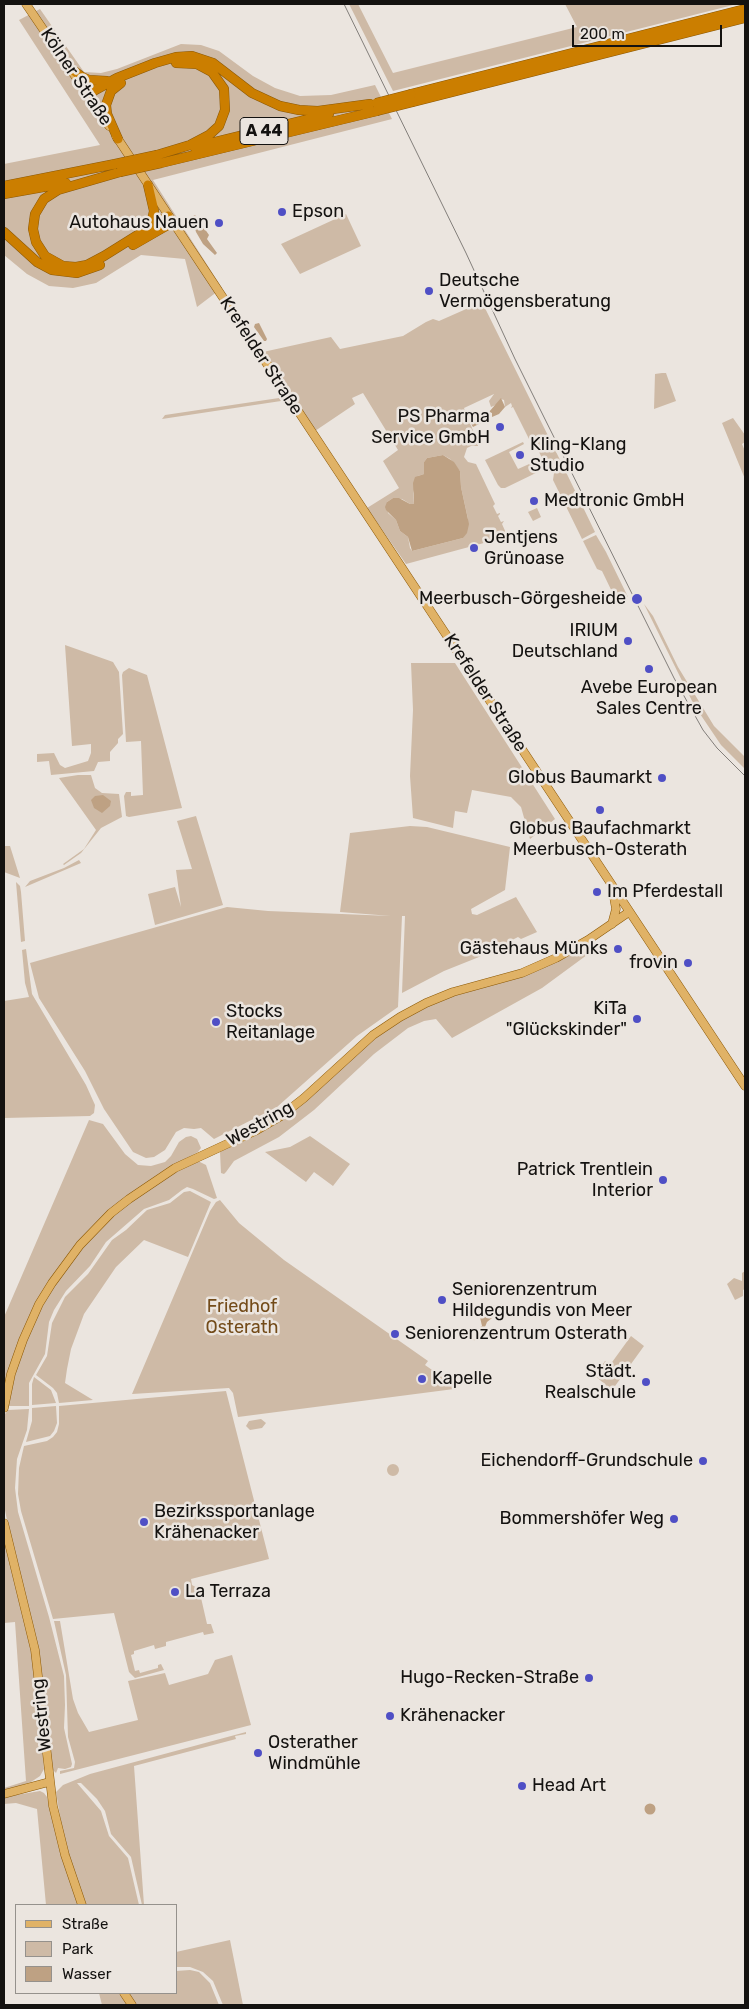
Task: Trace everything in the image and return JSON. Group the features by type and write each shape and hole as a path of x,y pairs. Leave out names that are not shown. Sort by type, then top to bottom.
{"highway":[{"name":"A 44","path":"412,98 745,9"},
{"name":"A 44","path":"4,194 159,159 745,18"},
{"path":"89,96 119,80 170,59 192,56 213,63 252,93 280,106 318,111 374,106"},
{"path":"70,67 89,80 103,81 119,80 186,62 206,68 221,83 226,96 226,107 221,122 216,129 195,143 159,159"},
{"path":"118,139 107,114 106,105 110,91 119,80"},
{"path":"118,168 63,188 48,196 40,204 34,216 33,229 36,242 44,254 52,261 63,266 79,266 98,260 144,231 171,219"},
{"name":"A 44","path":"4,186 118,168"},
{"path":"144,231 151,222 154,213 148,185"},
{"path":"4,232 42,266 58,272 75,273 97,267 171,219"}],"main road":[{"name":"Kölner Straße","path":"26,4 125,150"},
{"name":"Krefelder Straße","path":"125,150 745,1086"},
{"path":"610,884 616,906 612,924"},
{"name":"Westring","path":"4,1408 11,1374 22,1340 39,1304 52,1283 85,1239 128,1199 175,1168 255,1131 281,1116 304,1098 373,1035 400,1017 426,1003 454,992 522,973 548,962 588,940 629,912"},
{"name":"Westring","path":"4,1523 35,1650 49,1782 63,1848 82,1904"},
{"path":"4,1794 49,1782"},
{"path":"125,1994 132,2005"}],"green space":[{"path":"349,4 358,4 393,73 577,27 565,4 737,4 393,91"},
{"path":"40,9 84,72 101,73 117,69 181,44 201,45 219,51 253,76 275,88 300,96 331,95 375,85 392,119 153,180 222,288 197,307 185,259 141,255 96,283 73,288 49,286 27,274 4,255 4,164 100,145 19,20"},
{"path":"346,214 361,246 300,274 281,244"},
{"path":"482,302 563,466 553,471 547,468 532,438 529,439 513,407 511,408 511,403 505,407 504,400 501,399 498,404 491,407 489,401 494,394 464,408 478,446 467,448 464,457 468,462 476,464 495,504 493,506 497,514 500,513 498,516 501,522 504,521 502,524 506,533 510,533 506,537 406,564 367,508 399,488 383,461 398,450 363,393 352,398 355,404 315,431 263,352 331,337 340,349 403,336 433,319 439,321","holes":["443,455 450,459 460,471 461,487 468,519 463,538 412,551 408,537 400,531 396,520 388,513 387,502 393,498 402,499 410,504 414,504 413,493 418,476 424,474 424,462 427,458"]},
{"path":"666,373 676,401 654,409 655,374"},
{"path":"279,398 281,401 162,419 165,415"},
{"path":"733,418 745,435 745,442 742,444 745,451 745,479 722,423"},
{"path":"523,442 524,444 509,452 518,469 536,461 540,471 505,488 501,488 485,460"},
{"path":"564,468 595,532 582,539 553,480 554,473"},
{"path":"537,508 541,517 533,521 528,512"},
{"path":"596,535 628,597 616,600 602,571 597,569 583,541"},
{"path":"644,604 653,616 678,667 714,726 745,757 745,769 721,745 694,705"},
{"path":"65,645 113,662 119,672 123,734 110,752 110,761 98,762 94,771 51,775 49,761 37,762 37,754 54,753 60,765 65,768 88,761 91,753 91,744 72,746"},
{"path":"411,663 455,663 555,819 530,839 521,807 511,797 472,790 467,813 455,811 453,828 413,818 410,776 413,710"},
{"path":"129,668 147,675 182,808 126,816 124,796 126,792 131,792 131,796 143,795 141,741 126,742 122,675"},
{"path":"91,775 95,788 102,793 119,794 122,817 101,828 81,853 64,865 84,849 96,830 59,778"},
{"path":"196,816 223,905 155,925 148,894 175,887 181,907 176,870 192,869 177,821"},
{"name":"Stocks Reitanlage","path":"410,826 427,827 510,847 505,890 471,909 472,914 477,915 516,897 537,932 521,939 518,937 479,957 444,971 402,993 405,916 402,916 398,1007 357,1036 277,1107 214,1139 201,1128 184,1128 176,1132 165,1150 154,1157 146,1158 133,1152 104,1109 85,1071 39,998 30,963 227,907 268,911 391,916 340,912 350,833"},
{"path":"4,846 10,846 20,878 4,872"},
{"path":"79,860 81,863 25,887 30,881"},
{"path":"16,882 20,886 21,892 25,941 21,942"},
{"path":"586,945 591,947 591,952 542,988 452,1038 436,1019 424,1021 408,1028 374,1054 314,1110 279,1137 234,1161 224,1174 221,1173 220,1152 264,1130 357,1052 399,1021 443,999 532,973 569,956"},
{"path":"26,949 32,994 86,1085 95,1105 94,1113 90,1116 4,1118 4,1001 29,997 25,983 22,950"},
{"path":"89,1120 103,1124 125,1154 138,1165 151,1166 165,1162 179,1142 186,1137 191,1136 197,1139 201,1148 198,1152 160,1173 120,1204 43,1293 4,1396 4,1317"},
{"path":"310,1136 350,1164 333,1186 314,1172 306,1182 265,1152 290,1147"},
{"path":"197,1162 206,1165 217,1198 214,1199 187,1187 169,1200 144,1209 106,1242 90,1266 66,1291 54,1310 49,1322 45,1354 29,1383 29,1406 9,1406 8,1403 18,1363 33,1323 56,1283 80,1251 110,1219 128,1204 169,1176"},
{"path":"190,1191 211,1202 188,1257 144,1240 116,1267 84,1314 71,1349 67,1369 65,1383 93,1400 59,1403 57,1393 53,1388 36,1375 47,1356 52,1323 65,1297 88,1274 112,1240 126,1230 147,1210 170,1203 184,1192"},
{"name":"Friedhof Osterath","path":"220,1200 239,1223 284,1260 428,1361 425,1365 455,1386 454,1389 238,1417 233,1393 229,1388 132,1394 210,1211 216,1202"},
{"path":"745,1271 743,1296 735,1300 727,1284 734,1278 742,1281 742,1273"},
{"path":"631,1336 644,1346 610,1393 604,1389 606,1385 595,1376 605,1361 610,1365"},
{"path":"34,1377 51,1390 56,1403 32,1405"},
{"name":"Bezirkssportanlage Krähenacker","path":"226,1391 269,1559 191,1579 192,1585 199,1589 207,1624 211,1624 214,1633 204,1635 203,1632 166,1642 166,1646 155,1649 154,1645 134,1651 134,1654 131,1655 135,1671 139,1670 140,1673 158,1668 158,1665 161,1664 164,1670 135,1678 129,1672 114,1613 53,1619 21,1511 18,1494 19,1468 24,1446 47,1441 53,1437 57,1432 59,1424 59,1406"},
{"path":"56,1406 57,1423 50,1436 26,1442 32,1421 32,1408"},
{"path":"29,1409 27,1430 17,1459 15,1488 18,1512 64,1676 64,1728 72,1764 71,1767 65,1769 58,1768 56,1773 52,1769 44,1711 4,1505 5,1414 8,1410"},
{"path":"261,1419 266,1423 262,1428 250,1430 246,1426 249,1421"},
{"path":"391,1464 395,1464 399,1470 395,1476 391,1476 387,1472 387,1468"},
{"path":"4,1536 30,1637 37,1687 44,1769 40,1776 31,1782 4,1791 4,1788 26,1781 15,1622 4,1623"},
{"path":"54,1621 60,1621 73,1699 78,1713 89,1732 138,1720 128,1681 165,1673 169,1685 208,1674 215,1660 232,1655 251,1725 60,1774 60,1771 74,1768 75,1762 68,1737 66,1675"},
{"path":"246,1732 246,1734 235,1736 236,1739 134,1766 144,1904 142,1904 131,1857 111,1834 105,1811 97,1799 81,1783 77,1783 101,1811 109,1836 128,1858 139,1904 85,1904 64,1841 56,1792 63,1785 90,1774"},
{"path":"40,1791 47,1797 57,1838 79,1904 46,1904 37,1809 16,1803 4,1804 4,1797"},
{"path":"230,1940 243,2005 223,2005 213,1981 203,1972 190,1967 178,1967 178,1952"},
{"path":"190,1970 199,1972 210,1983 219,2005 134,2005 127,1994 178,1994 178,1971"},
{"path":"99,1994 121,1994 128,2005 102,2005"}],"water":[{"path":"195,215 209,235 207,239 217,253 215,255 203,244 196,232 193,221 193,216"},
{"path":"259,323 267,339 266,341 264,341 254,327 255,324"},
{"path":"501,398 505,407 499,414 492,417 492,413 489,412"},
{"path":"477,413 483,413 483,416 489,416 489,414 491,418 473,427 470,422"},
{"path":"443,455 454,462 460,471 461,487 469,524 467,533 463,538 412,551 408,537 400,531 396,520 385,507 387,502 393,498 399,498 414,504 413,483 415,477 424,474 424,462 427,458"},
{"path":"103,795 111,801 110,806 102,813 94,808 91,800 95,796"},
{"path":"489,1304 495,1306 496,1311 487,1322 485,1327 487,1333 481,1341 473,1340 472,1332 482,1326 479,1313"},
{"path":"650,1803 656,1809 650,1815 644,1809"}],"tram line":[{"path":"344,4 466,253 515,359 674,678 703,730 717,748 745,776"}],"place":[{"name":"Epson","path":"282,212"},
{"name":"Autohaus Nauen","path":"219,223"},
{"name":"Deutsche Vermögensberatung","path":"429,291"},
{"name":"PS Pharma Service GmbH","path":"500,427"},
{"name":"Kling-Klang Studio","path":"520,455"},
{"name":"Medtronic GmbH","path":"534,501"},
{"name":"Jentjens Grünoase","path":"474,548"},
{"name":"Meerbusch-Görgesheide","path":"637,599"},
{"name":"IRIUM Deutschland","path":"628,641"},
{"name":"Avebe European Sales Centre","path":"649,669"},
{"name":"Globus Baumarkt","path":"662,778"},
{"name":"Globus Baufachmarkt Meerbusch-Osterath","path":"600,810"},
{"name":"Im Pferdestall","path":"597,892"},
{"name":"Gästehaus Münks","path":"618,949"},
{"name":"frovin","path":"688,963"},
{"name":"KiTa \"Glückskinder\"","path":"637,1019"},
{"name":"Stocks Reitanlage","path":"216,1022"},
{"name":"Patrick Trentlein Interior","path":"663,1180"},
{"name":"Seniorenzentrum Hildegundis von Meer","path":"442,1300"},
{"name":"Seniorenzentrum Osterath","path":"395,1334"},
{"name":"Kapelle","path":"422,1379"},
{"name":"Städt. Realschule","path":"646,1382"},
{"name":"Eichendorff-Grundschule","path":"703,1461"},
{"name":"Bommershöfer Weg","path":"674,1519"},
{"name":"Bezirkssportanlage Krähenacker","path":"144,1522"},
{"name":"La Terraza","path":"175,1592"},
{"name":"Hugo-Recken-Straße","path":"589,1678"},
{"name":"Krähenacker","path":"390,1716"},
{"name":"Osterather Windmühle","path":"258,1753"},
{"name":"Head Art","path":"522,1786"}]}
